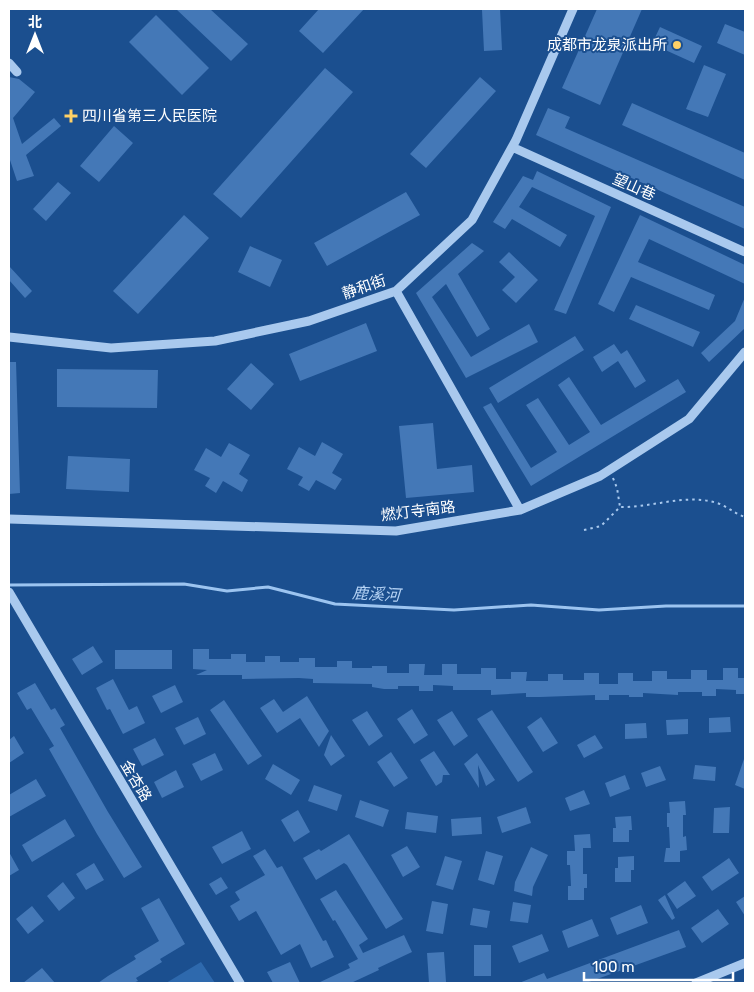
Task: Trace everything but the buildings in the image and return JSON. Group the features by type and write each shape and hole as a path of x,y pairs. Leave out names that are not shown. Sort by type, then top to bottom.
{"street":[{"name":"静和街","path":"9,337 111,348 215,341 309,321 396,291 472,220 512,147 573,9"},
{"path":"9,63 18,72"},
{"name":"望山巷","path":"512,147 745,252"},
{"path":"396,291 520,510"},
{"name":"燃灯寺南路","path":"9,519 396,531 520,510 600,476 689,419 745,352"},
{"name":"金杏路","path":"9,592 240,983"},
{"path":"696,983 745,963"}],"path":[{"path":"610,470 617,488 620,508"},
{"path":"584,530 601,526 620,508 636,508 659,503 700,500 718,503 745,517"}],"shaded area":[{"path":"201,962 215,983 166,983"}],"waterway":[{"name":"鹿溪河","path":"9,585 184,584 227,591 268,587 335,604 454,610 531,605 599,610 666,606 745,606"}],"place":[{"name":"成都市龙泉派出所","path":"677,45"},
{"name":"四川省第三人民医院","path":"71,116"}]}
